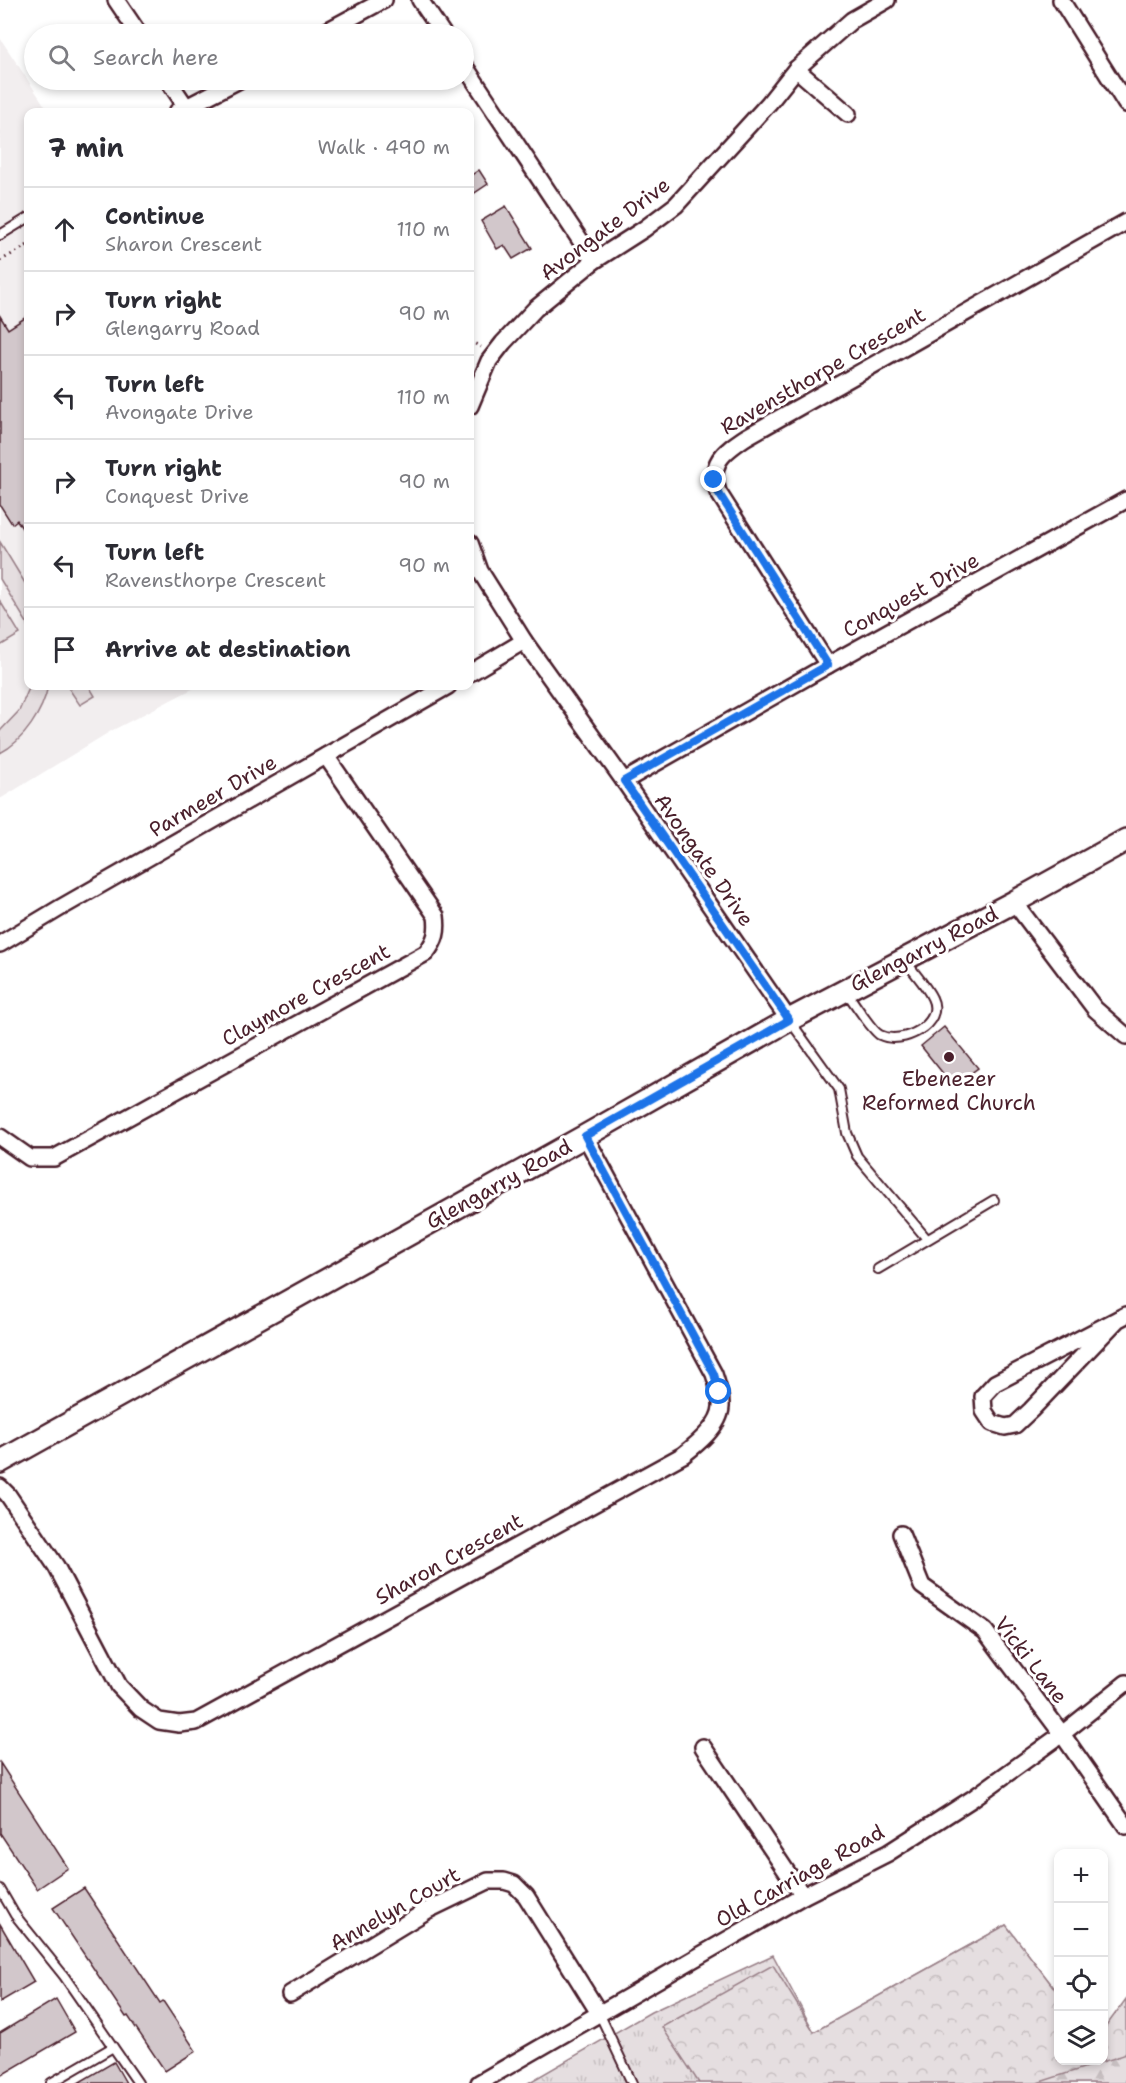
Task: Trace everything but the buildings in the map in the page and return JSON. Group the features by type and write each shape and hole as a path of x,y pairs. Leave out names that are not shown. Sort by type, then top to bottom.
{"street":[{"path":"116,0 132,24"},
{"path":"340,24 384,0"},
{"path":"420,0 436,24"},
{"name":"Avongate Drive","path":"474,397 489,361 535,309 594,261 676,205 769,103 796,69 852,20 887,0"},
{"path":"1061,0 1126,104"},
{"path":"796,69 848,114"},
{"path":"474,81 594,261"},
{"path":"173,90 181,108"},
{"path":"186,108 220,90"},
{"name":"Ravensthorpe Crescent","path":"828,665 718,492 714,480 715,467 726,452 746,437 1126,222"},
{"name":"Conquest Drive","path":"624,781 1126,500"},
{"name":"Avongate Drive","path":"474,554 480,571 524,641 789,1020"},
{"path":"474,671 524,641"},
{"name":"Parmeer Drive","path":"0,944 441,690"},
{"name":"Claymore Crescent","path":"0,1137 30,1158 54,1158 426,953 436,940 435,916 326,756"},
{"name":"Glengarry Road","path":"0,1462 789,1020 1014,902 1126,840"},
{"path":"1014,902 1095,1009 1126,1036"},
{"name":"Sharon Crescent","path":"0,1487 56,1566 119,1686 141,1709 159,1720 179,1724 196,1722 682,1455 700,1442 714,1425 722,1409 714,1374 585,1136"},
{"path":"1122,1317 1015,1425 1005,1427 992,1423 984,1411 983,1396 995,1383 1122,1317"},
{"name":"Vicki Lane","path":"902,1534 922,1586 985,1631 1062,1734 1126,1826"},
{"name":"Old Carriage Road","path":"479,2083 803,1896 888,1853 972,1799 1062,1734 1126,1683"},
{"path":"704,1747 803,1896"},
{"name":"Annelyn Court","path":"291,1994 428,1910 488,1881 504,1881 514,1884 526,1896 598,2013"}],"lane":[{"path":"0,235 24,220"},
{"path":"845,990 878,1035 895,1039 919,1033 933,1015 934,1000 904,960"},
{"path":"789,1020 839,1089 847,1133 857,1156 927,1239"},
{"path":"878,1269 994,1200"},
{"path":"0,1889 15,1916 64,1976 138,2083"},
{"path":"598,2013 632,2083"},
{"path":"51,2083 113,2048"}],"path":[{"path":"0,261 24,248"}],"shaded area":[{"path":"0,38 24,74 24,90 34,90 46,108 24,108 24,690 190,690 111,731 0,799"}],"green space":[{"path":"0,542 24,581 24,618 0,579"},
{"path":"0,601 20,634 0,646"},
{"path":"28,690 47,690 42,705 31,724 17,741 0,753 0,731 19,711"},
{"path":"70,690 91,690 95,696 80,705"},
{"path":"1006,1925 1054,1988 1054,2065 1108,2064 1126,2083 528,2083 651,2012 773,1955 814,2032"},
{"path":"1006,1925 1054,1988 1054,2065 1093,2065 1037,2083 699,2083 662,2027 773,1965 814,2032"},
{"path":"1126,1999 1126,2051 1124,2055 1108,2060 1108,2024"},
{"path":"1126,2043 1126,2083 967,2083 1054,2061 1054,2065 1108,2065 1108,2057"}],"place":[{"name":"Ebenezer Reformed Church","path":"949,1057"}],"route":[{"path":"714,480 718,492 828,665 624,781 789,1020 585,1136 714,1374 719,1392"}]}
